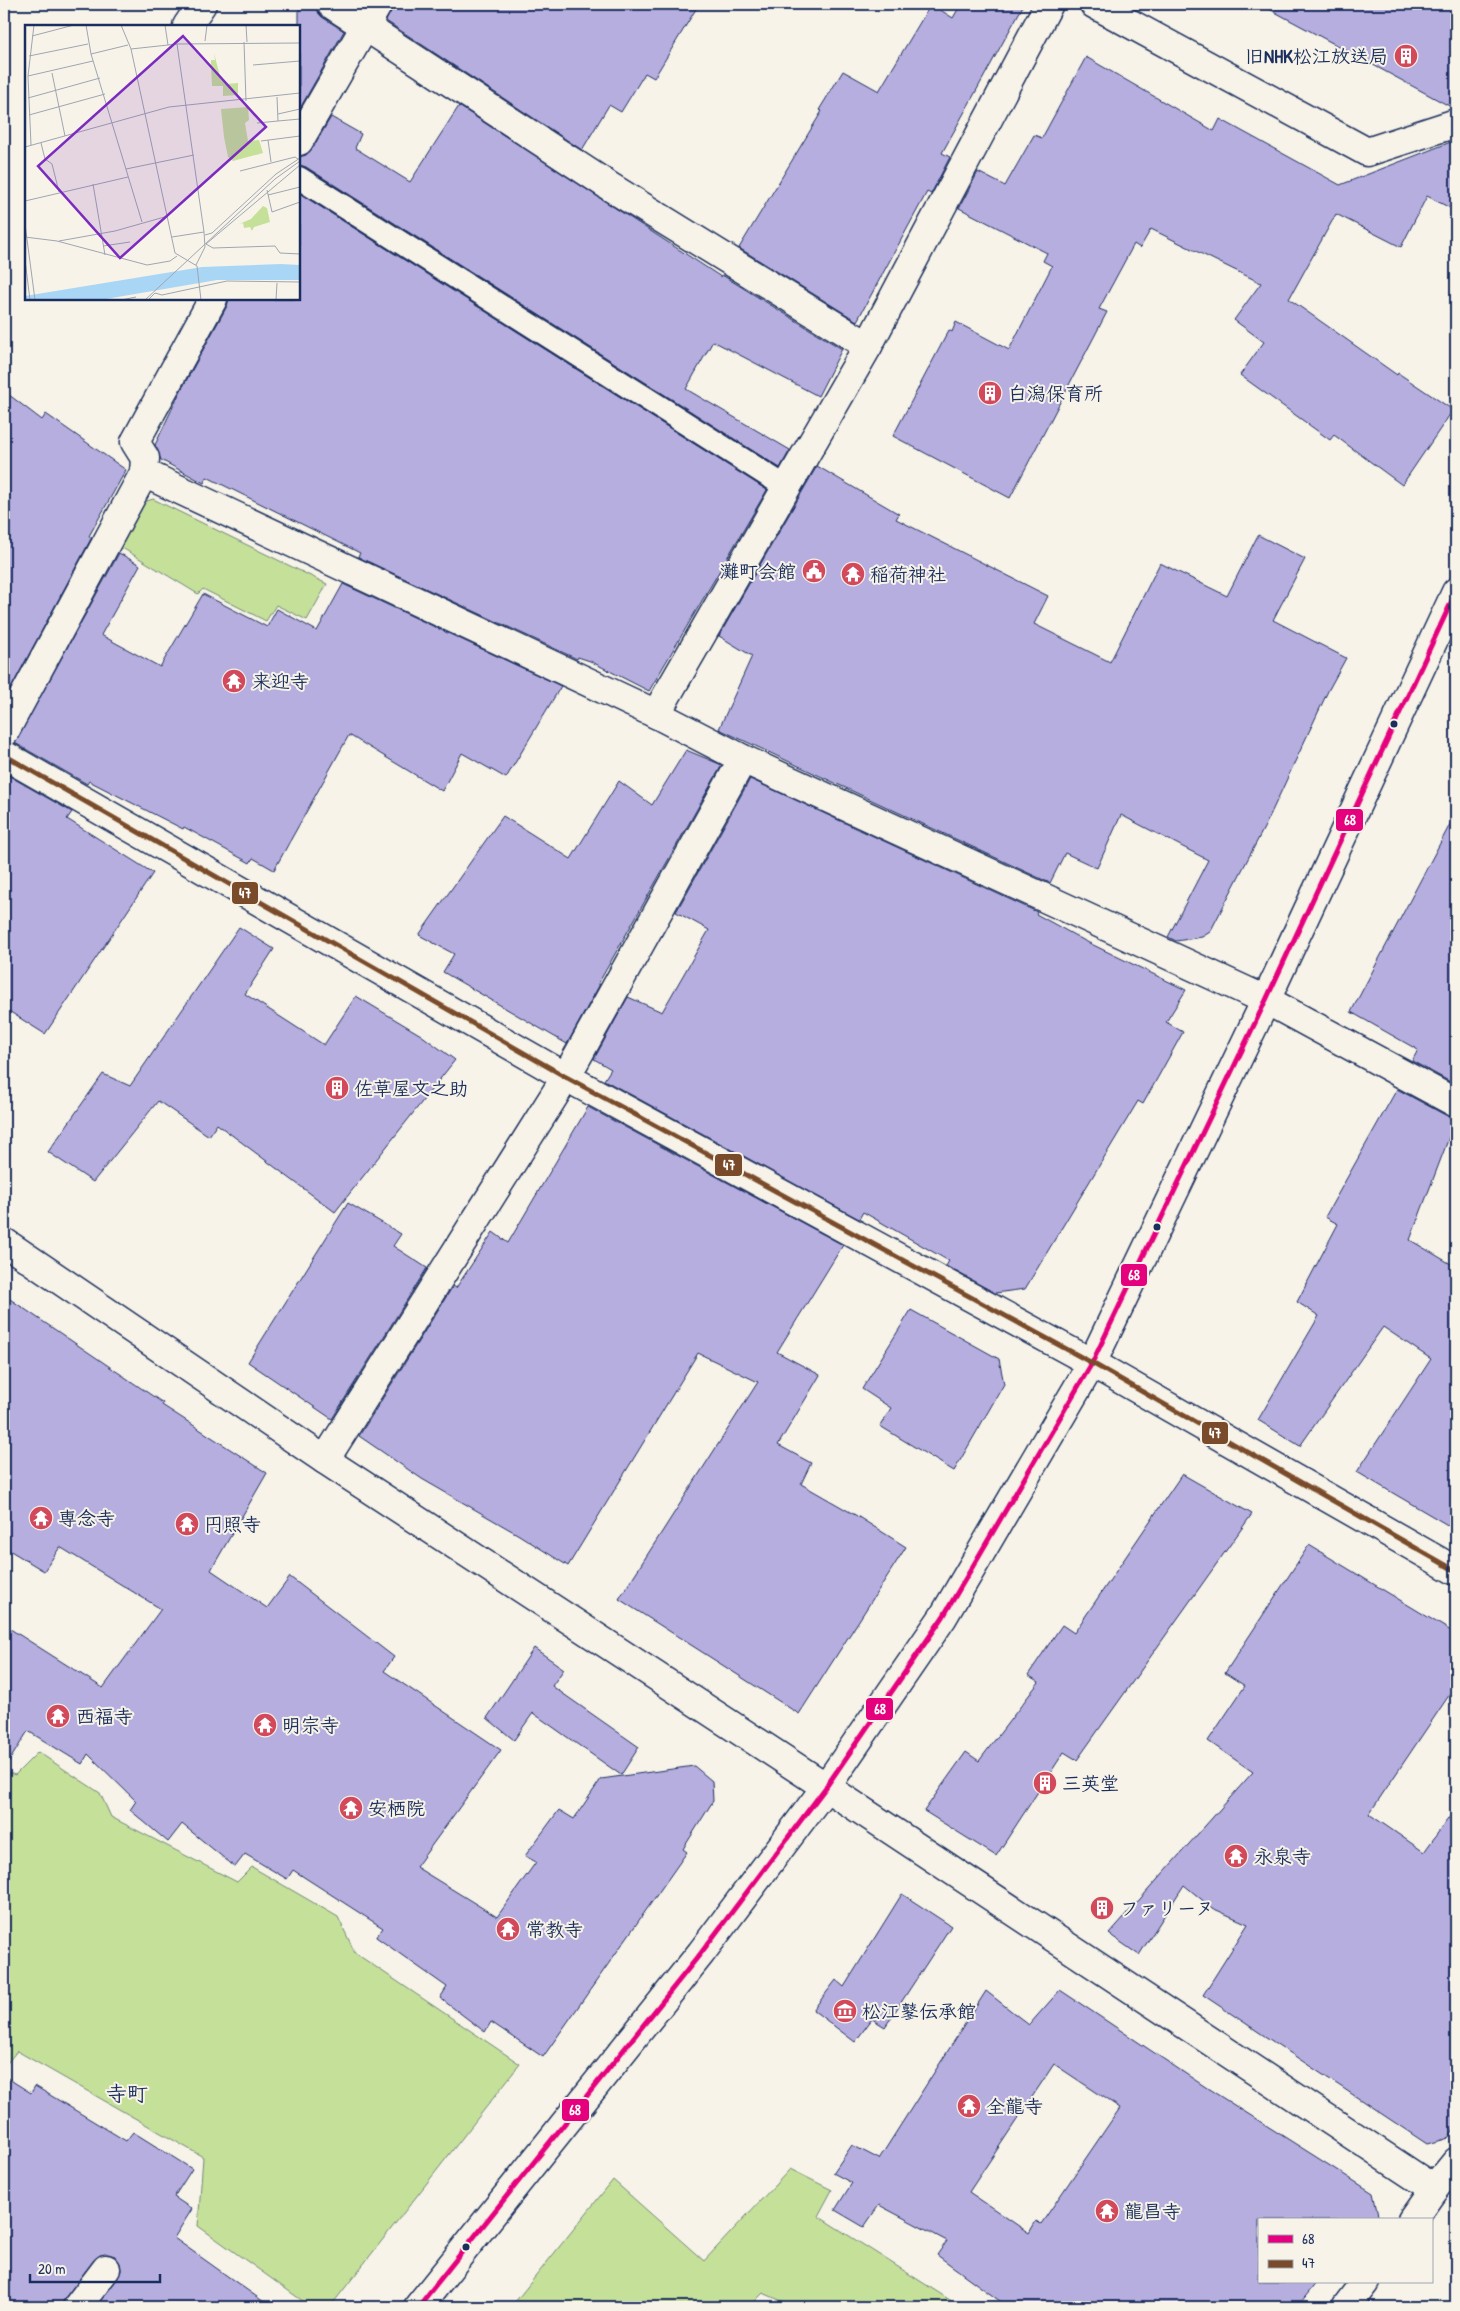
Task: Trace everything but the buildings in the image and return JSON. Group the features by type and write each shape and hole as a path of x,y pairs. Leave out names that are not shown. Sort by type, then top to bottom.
{"street":[{"path":"188,25 202,4"},
{"path":"331,4 372,14 612,188 868,346"},
{"path":"656,714 868,346 1049,4"},
{"path":"1094,4 1367,152 1456,123"},
{"path":"300,139 372,14"},
{"path":"4,733 144,473 145,458 135,442 212,300"},
{"path":"144,473 656,714 743,759 1266,1000 1456,1103"},
{"path":"418,2307 701,1953 826,1787 943,1617 1092,1363 1266,1000 1456,592"},
{"path":"4,755 566,1077 1092,1363 1456,1571"},
{"path":"325,1460 566,1077 743,759"},
{"path":"4,1242 325,1460 826,1787 1434,2189"},
{"path":"1413,2218 1456,2162"},
{"path":"77,2307 106,2269"},
{"path":"1346,2307 1363,2284"}],"lane":[{"path":"300,179 786,487"}],"green space":[{"path":"153,499 327,584 307,620 276,605 266,621 203,589 198,594 119,546 144,502"},
{"path":"38,1752 100,1793 111,1817 237,1882 252,1867 338,1917 355,1953 520,2064 330,2307 311,2307 198,2226 203,2157 17,2051 4,2067 4,1771 15,1775"},
{"path":"790,2169 832,2190 818,2216 961,2307 796,2307 763,2293 749,2307 708,2307 699,2302 695,2307 511,2307 613,2180 704,2261"}],"transit line":[{"name":"68","path":"418,2307 701,1953 826,1787 943,1617 1092,1363 1266,1000 1456,592"},
{"name":"47","path":"4,755 566,1077 1092,1363 1456,1571"}],"place":[{"name":"旧NHK松江放送局","path":"1406,56"},
{"name":"白潟保育所","path":"990,393"},
{"name":"灘町会館","path":"814,571"},
{"name":"稲荷神社","path":"853,574"},
{"name":"来迎寺","path":"234,681"},
{"name":"佐草屋文之助","path":"337,1088"},
{"name":"専念寺","path":"41,1518"},
{"name":"円照寺","path":"187,1524"},
{"name":"西福寺","path":"58,1716"},
{"name":"明宗寺","path":"265,1725"},
{"name":"三英堂","path":"1045,1783"},
{"name":"安栖院","path":"351,1808"},
{"name":"永泉寺","path":"1236,1856"},
{"name":"ファリーヌ","path":"1102,1908"},
{"name":"常教寺","path":"508,1929"},
{"name":"松江鼕伝承館","path":"845,2011"},
{"name":"全龍寺","path":"969,2106"},
{"name":"龍昌寺","path":"1107,2211"}],"district":[{"name":"寺町","path":"127,2093"}]}
